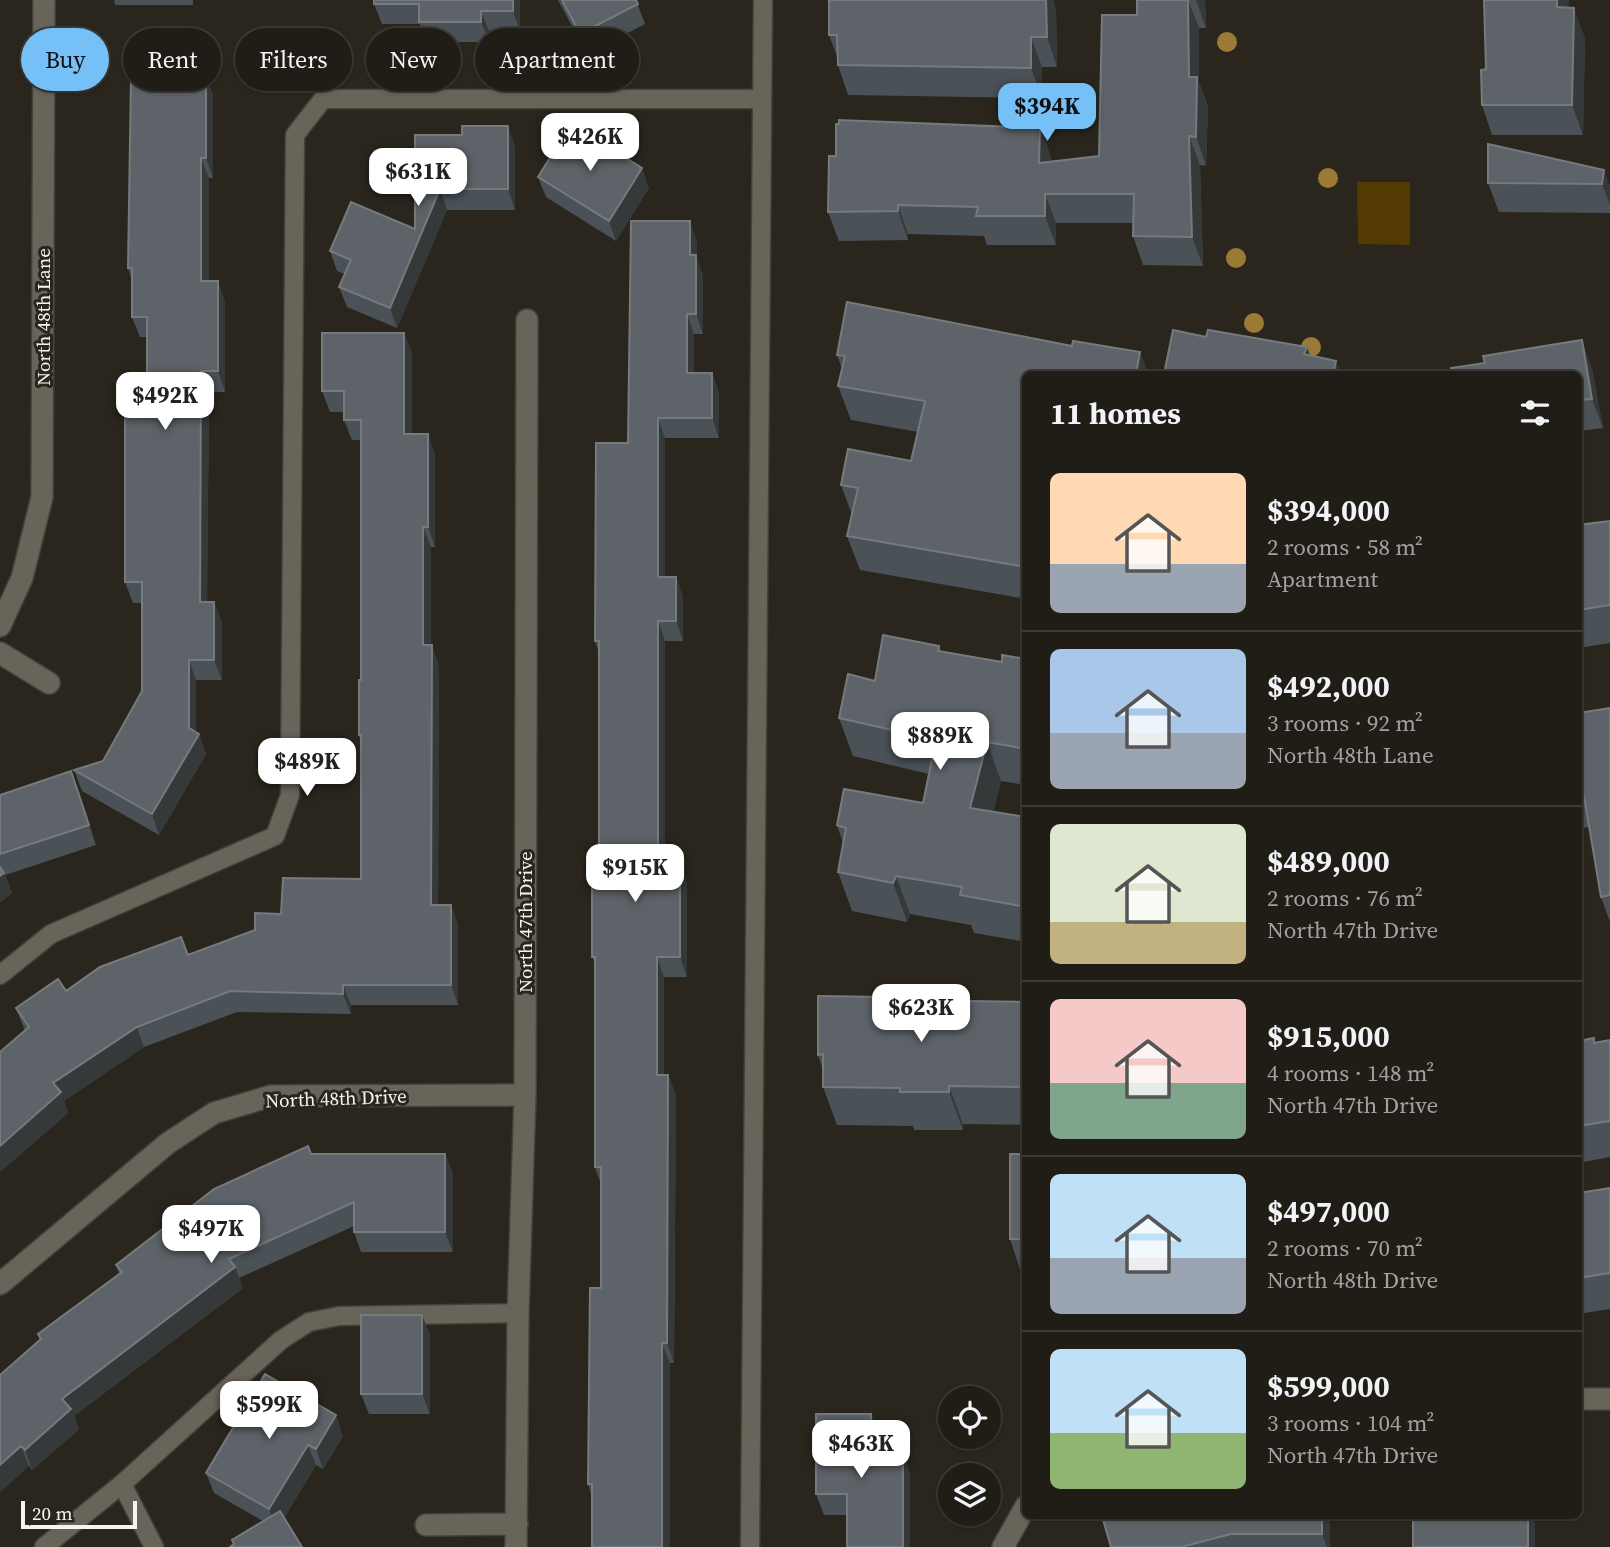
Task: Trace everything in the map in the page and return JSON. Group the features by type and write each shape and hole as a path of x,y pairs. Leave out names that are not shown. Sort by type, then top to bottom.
{"street":[{"name":"North 48th Lane","path":"0,626 22,578 42,497 44,0"},
{"name":"North 47th Drive","path":"516,1547 518,1313 525,1095 527,320"},
{"path":"0,653 49,683"},
{"name":"North 48th Drive","path":"0,1284 168,1143 214,1113 271,1096 525,1095"},
{"path":"1582,1399 1610,1399"},
{"path":"1003,1547 1022,1513"},
{"path":"426,1525 517,1524"}],"lane":[{"path":"750,1547 763,0"},
{"path":"0,975 51,934 275,836 290,795 295,135 323,99 761,99"},
{"path":"44,1547 122,1484 281,1340 309,1322 339,1316 518,1313"},
{"path":"122,1484 154,1547"}],"shaded area":[{"path":"1357,182 1410,182 1410,245 1358,244"}],"building":[{"path":"374,0 513,0 513,11 481,11 481,22 419,22 419,4 374,4"},
{"path":"562,0 636,0 638,4 592,28 577,28"},
{"path":"829,0 1046,0 1047,37 1031,37 1031,68 838,65 837,35 829,35"},
{"path":"1137,0 1188,0 1189,77 1197,77 1196,137 1189,136 1192,237 1133,236 1134,194 1045,194 1045,216 976,216 978,207 898,205 898,211 828,212 829,156 836,156 836,124 839,124 839,120 1040,128 1039,163 1099,156 1102,15 1137,15"},
{"path":"1484,0 1557,0 1557,7 1574,8 1572,105 1482,105 1481,70 1486,69"},
{"path":"131,91 206,91 206,158 201,158 201,281 218,281 218,371 201,371 200,602 214,602 214,660 189,660 189,728 199,734 152,814 74,770 103,761 142,691 142,582 125,582 125,386 147,386 147,317 132,317 132,268 128,268"},
{"path":"571,124 642,168 609,221 538,177"},
{"path":"462,126 508,126 508,189 440,189 390,308 339,287 351,260 330,251 351,202 415,229 415,135 462,135"},
{"path":"1488,144 1604,170 1602,184 1488,183"},
{"path":"631,221 690,221 690,255 696,255 696,314 687,314 687,373 712,373 712,418 658,418 658,577 676,577 676,621 658,621 658,863 680,863 680,957 657,957 657,1075 668,1075 667,1343 662,1343 662,1547 592,1547 592,1484 588,1484 590,1288 601,1288 601,1167 595,1167 595,957 592,957 592,863 599,863 599,641 595,641 596,443 628,443"},
{"path":"847,302 1072,346 1073,341 1140,352 1137,371 1022,371 1022,566 847,536 858,488 841,485 848,449 911,461 925,401 838,386 845,356 837,355"},
{"path":"1173,330 1206,337 1208,330 1307,347 1304,354 1336,361 1334,371 1165,371"},
{"path":"322,333 404,333 404,434 428,434 428,527 423,527 423,645 432,645 431,905 451,905 451,985 343,985 343,994 230,991 137,1027 53,1083 61,1092 0,1146 0,1052 29,1027 16,1008 58,979 66,991 100,967 181,937 188,955 255,930 255,913 281,914 283,878 361,879 361,420 344,420 344,391 322,391"},
{"path":"1582,340 1592,399 1582,400 1582,371 1452,371 1451,368 1485,363 1483,356"},
{"path":"1610,521 1610,605 1582,609 1582,524"},
{"path":"883,635 939,646 938,651 1002,662 1002,655 1022,658 1022,748 987,742 970,808 1022,816 1022,906 960,895 962,887 896,876 893,883 838,872 846,828 837,825 844,789 923,803 936,740 839,718 848,674 875,681"},
{"path":"1610,708 1610,895 1601,897 1582,796 1582,712"},
{"path":"71,771 89,825 0,854 0,795"},
{"path":"818,996 887,997 887,1003 1022,1002 1022,1087 949,1086 949,1092 823,1087 823,1054 818,1055"},
{"path":"1594,1038 1594,1043 1610,1040 1610,1121 1582,1125 1582,1040"},
{"path":"308,1146 311,1154 445,1154 445,1232 354,1232 354,1202 229,1259 235,1267 62,1399 71,1409 25,1450 21,1446 0,1465 0,1375 41,1339 38,1334 122,1272 116,1265 214,1189"},
{"path":"1010,1154 1022,1154 1022,1239 1010,1239"},
{"path":"1610,1188 1610,1273 1582,1277 1582,1192"},
{"path":"361,1315 422,1315 422,1394 361,1394"},
{"path":"265,1374 336,1415 316,1449 308,1445 269,1509 206,1473"},
{"path":"816,1414 871,1414 871,1454 903,1454 903,1547 847,1547 847,1494 816,1494"},
{"path":"280,1511 302,1547 230,1547 234,1544 232,1540"},
{"path":"1103,1519 1322,1519 1322,1534 1231,1534 1181,1547 1111,1547"},
{"path":"1413,1519 1528,1519 1528,1547 1413,1547"}]}
